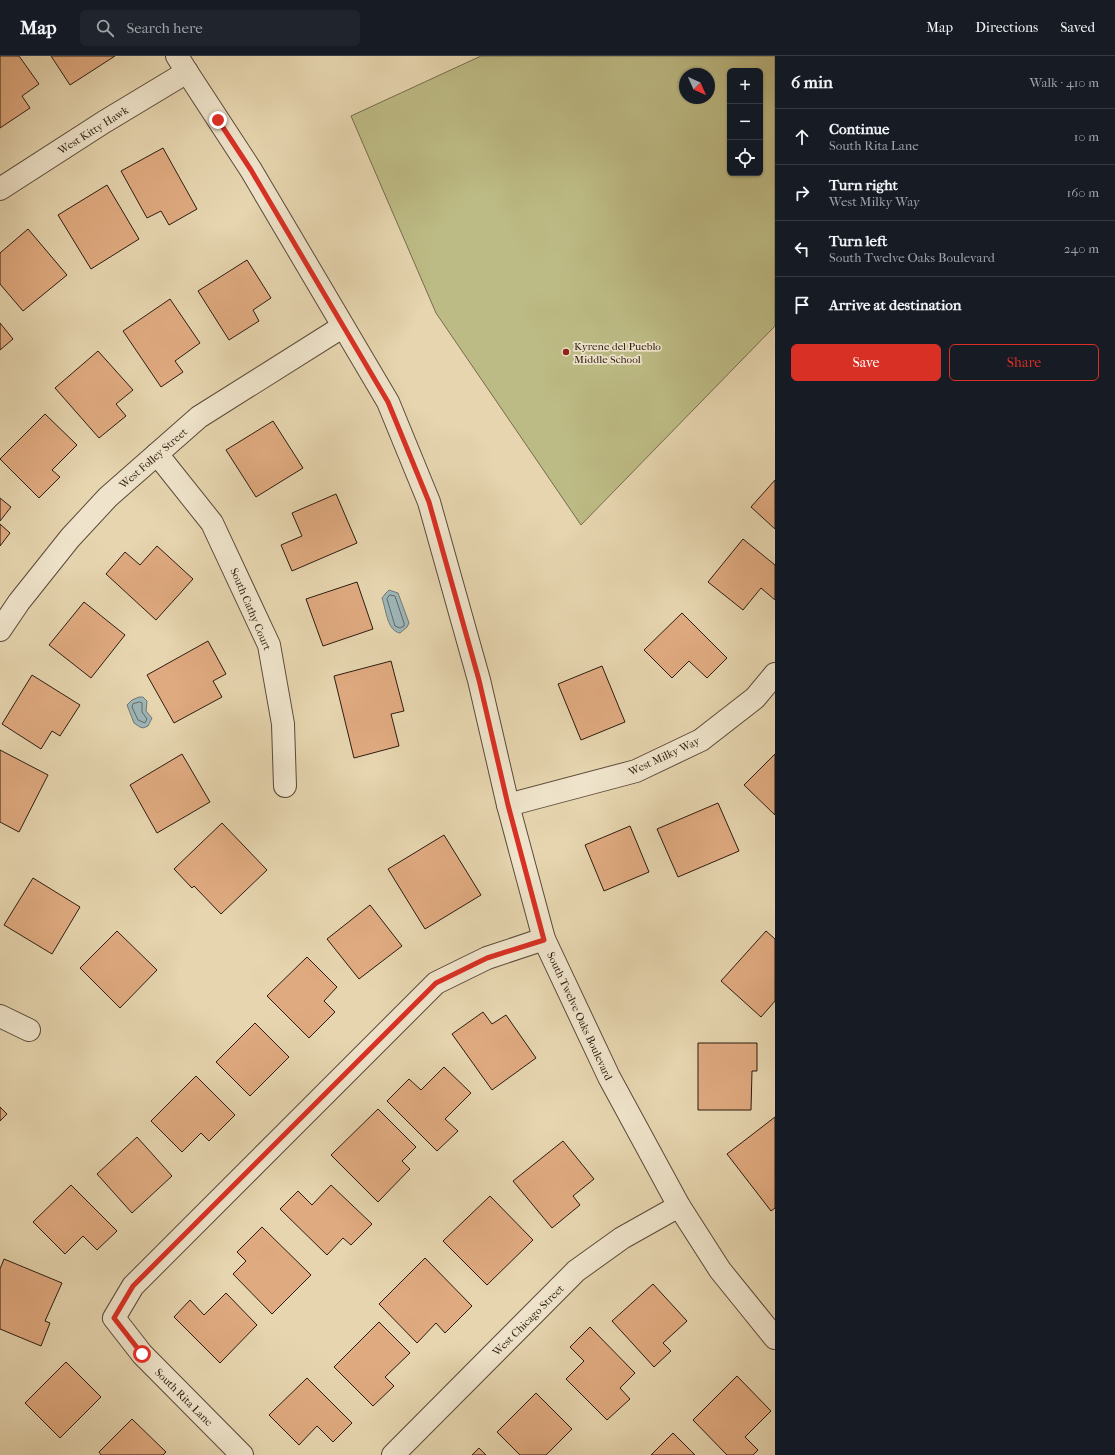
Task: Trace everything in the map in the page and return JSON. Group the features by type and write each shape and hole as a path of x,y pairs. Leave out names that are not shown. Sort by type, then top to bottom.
{"street":[{"name":"West Kitty Hawk","path":"0,190 104,122 182,64"},
{"name":"South Twelve Oaks Boulevard","path":"182,64 251,170 342,327 388,402 429,502 479,680 508,805 544,940 608,1077 679,1206 720,1270 775,1338"},
{"name":"West Folley Street","path":"0,630 18,602 70,538 108,497 199,417 342,327"},
{"name":"South Cathy Court","path":"157,454 212,523 269,645 283,724 285,786"},
{"name":"West Milky Way","path":"508,805 636,771 701,740 755,698 775,674"},
{"name":"South Rita Lane","path":"242,1455 142,1354 114,1318 133,1286 436,983 487,958 544,940"},
{"path":"0,1016 29,1030"},
{"name":"West Chicago Street","path":"393,1455 576,1271 622,1238 679,1206"}],"shaded area":[{"path":"481,56 775,56 775,326 581,525 436,313 351,116"}],"water":[{"path":"389,590 398,593 409,623 400,633 392,628 382,598"},
{"path":"143,697 147,701 146,711 152,718 148,726 143,728 134,723 127,705 132,700"}],"building":[{"path":"0,56 19,56 39,84 22,96 30,108 0,128"},
{"path":"51,56 115,56 70,85"},
{"path":"163,148 197,209 169,225 161,211 147,218 121,171"},
{"path":"107,185 139,239 91,269 58,215"},
{"path":"28,229 67,275 23,311 0,284 0,253"},
{"path":"247,260 271,298 253,310 259,321 229,340 198,291"},
{"path":"170,299 200,343 175,361 183,372 161,387 123,331"},
{"path":"0,323 13,339 0,350"},
{"path":"98,351 133,390 116,404 126,416 99,438 55,388"},
{"path":"45,414 77,445 52,470 60,477 39,498 0,459"},
{"path":"273,421 303,468 256,497 226,450"},
{"path":"775,480 775,529 751,507"},
{"path":"336,494 357,543 292,571 281,545 302,536 292,513"},
{"path":"0,498 11,507 0,521"},
{"path":"0,524 10,533 0,546"},
{"path":"743,539 775,565 775,600 761,588 743,610 708,582"},
{"path":"157,546 193,579 156,620 106,574 125,552 140,565"},
{"path":"357,582 373,629 323,646 306,599"},
{"path":"84,602 125,635 91,678 49,645"},
{"path":"682,613 727,658 707,678 689,661 672,678 644,650"},
{"path":"208,641 226,674 213,681 222,697 174,723 147,675"},
{"path":"391,661 404,711 391,714 399,746 354,758 334,676"},
{"path":"602,666 625,722 581,740 558,684"},
{"path":"32,675 80,705 60,736 52,731 41,749 2,724"},
{"path":"0,750 48,775 19,832 0,822"},
{"path":"182,754 210,802 157,833 130,785"},
{"path":"775,754 775,815 744,785"},
{"path":"718,803 739,851 678,877 657,829"},
{"path":"222,823 267,870 221,914 194,886 192,888 174,869"},
{"path":"630,826 649,872 604,891 585,845"},
{"path":"444,835 481,895 425,929 388,869"},
{"path":"33,878 80,907 52,954 4,925"},
{"path":"370,905 402,946 359,979 327,939"},
{"path":"117,931 157,970 120,1008 80,968"},
{"path":"766,931 775,939 775,1001 761,1017 721,981"},
{"path":"307,957 337,987 324,1001 335,1012 309,1038 267,996"},
{"path":"483,1012 492,1024 506,1015 536,1058 492,1090 452,1034"},
{"path":"255,1023 289,1057 250,1096 216,1062"},
{"path":"698,1043 757,1043 757,1071 752,1071 751,1110 698,1110"},
{"path":"444,1067 471,1093 445,1119 458,1131 437,1151 387,1101 409,1079 421,1090"},
{"path":"196,1076 235,1115 209,1141 201,1133 182,1152 151,1121"},
{"path":"0,1107 7,1114 0,1121"},
{"path":"378,1109 416,1147 402,1161 410,1169 378,1202 331,1155"},
{"path":"775,1117 775,1208 771,1211 727,1154"},
{"path":"137,1137 172,1176 132,1213 97,1174"},
{"path":"563,1141 594,1179 573,1196 580,1205 552,1228 513,1181"},
{"path":"71,1185 117,1231 97,1250 83,1236 65,1254 33,1222"},
{"path":"331,1185 372,1224 351,1245 343,1238 327,1255 280,1209 298,1191 312,1205"},
{"path":"490,1196 533,1240 487,1285 443,1241"},
{"path":"262,1227 311,1275 272,1314 233,1274 246,1261 237,1252"},
{"path":"425,1258 472,1306 445,1333 436,1323 417,1343 379,1304"},
{"path":"4,1259 62,1283 45,1321 50,1323 41,1346 0,1329 0,1269"},
{"path":"653,1284 687,1321 663,1343 671,1351 654,1367 612,1321"},
{"path":"226,1293 257,1325 220,1363 174,1317 190,1300 204,1315"},
{"path":"379,1322 410,1353 385,1377 394,1386 373,1406 334,1367"},
{"path":"590,1327 635,1373 620,1388 630,1399 607,1420 566,1379 584,1361 570,1347"},
{"path":"66,1362 101,1397 60,1438 25,1403"},
{"path":"737,1376 771,1411 745,1437 758,1450 753,1455 727,1455 693,1420"},
{"path":"307,1378 352,1423 333,1442 317,1426 299,1445 269,1415"},
{"path":"536,1393 572,1429 546,1455 520,1455 497,1432"},
{"path":"132,1419 166,1452 163,1455 101,1455 99,1452"},
{"path":"673,1433 695,1455 651,1455"},
{"path":"479,1448 486,1455 472,1455"}],"place":[{"name":"Kyrene del Pueblo Middle School","path":"566,352"}],"route":[{"path":"142,1354 114,1318 133,1286 436,983 487,958 544,940 508,805 479,680 429,502 388,402 342,327 251,170 218,120"}]}
